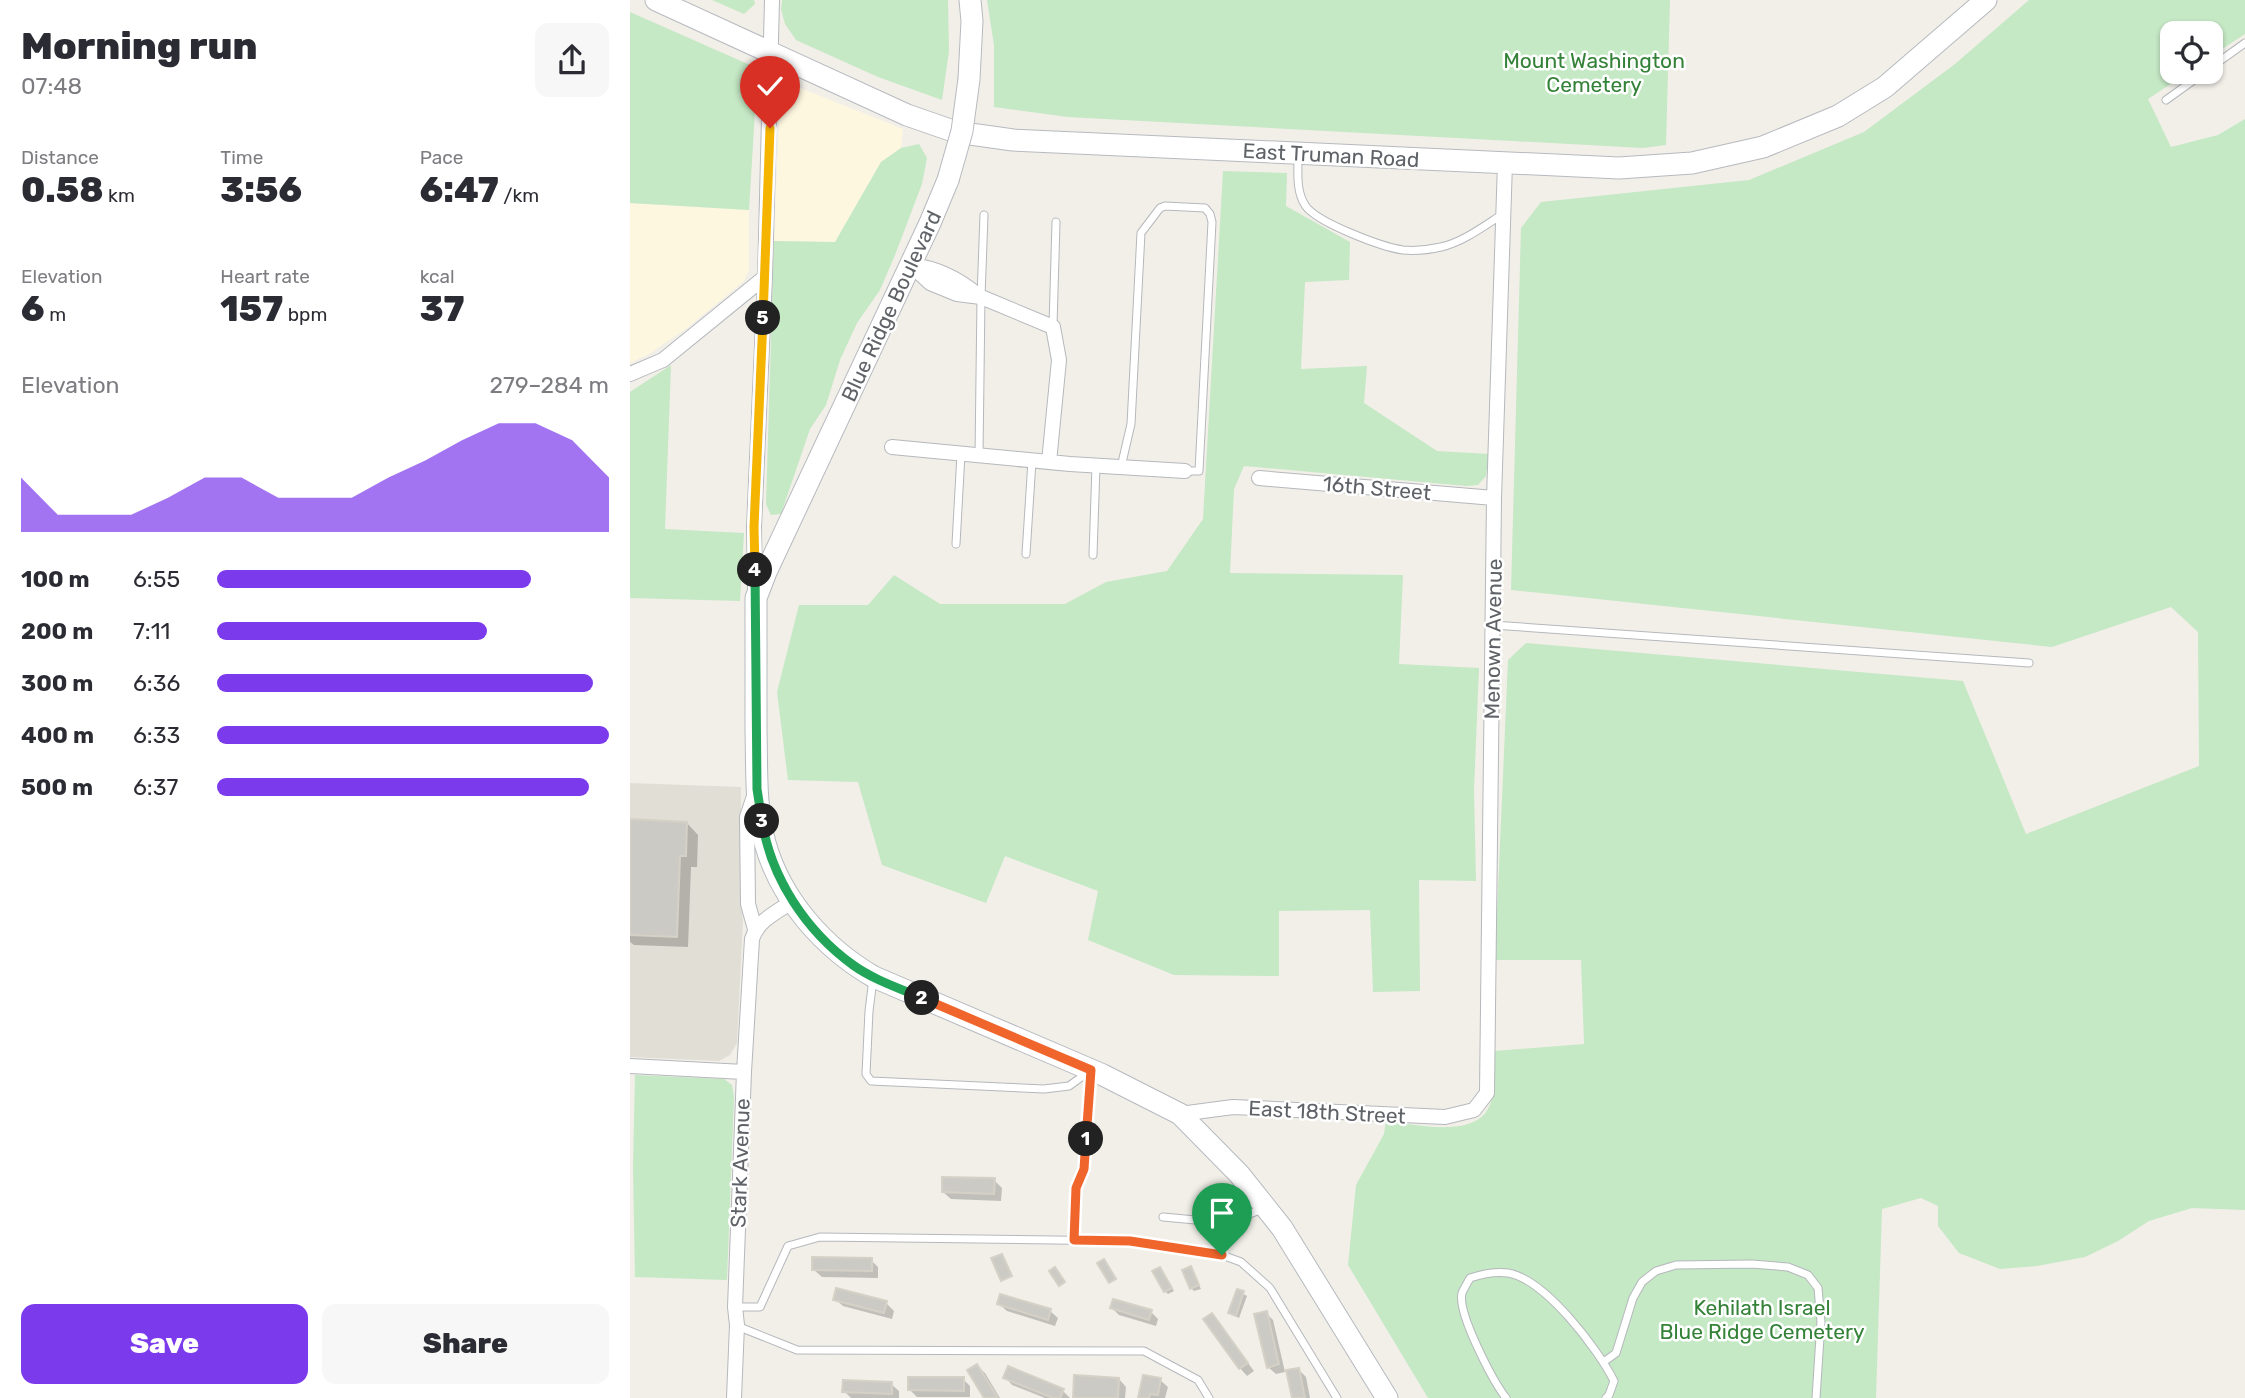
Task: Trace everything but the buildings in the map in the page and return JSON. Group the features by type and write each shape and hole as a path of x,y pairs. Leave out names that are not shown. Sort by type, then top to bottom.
{"main road":[{"name":"East Truman Road","path":"656,0 907,115 956,132 1013,140 1619,168 1692,163 1763,147 1838,116 1885,87 1986,0"},
{"name":"Blue Ridge Boulevard","path":"756,597 948,180 962,131 969,79 972,20 970,0"},
{"name":"Stark Avenue","path":"756,597 757,789"},
{"path":"757,789 765,843 779,879 824,941 854,966 874,977 1091,1070 1180,1114 1239,1174 1282,1228 1387,1398"}],"street":[{"name":"Stark Avenue","path":"756,597 754,527 765,277 772,0"},
{"name":"Menown Avenue","path":"1474,1110 1487,1093 1494,498 1505,163"},
{"path":"911,265 930,283 957,293 981,297 1053,327 1059,359 1049,462"},
{"path":"630,374 663,359 765,277"},
{"path":"892,447 1049,462 1185,471"},
{"name":"16th Street","path":"1259,478 1494,498"},
{"name":"Stark Avenue","path":"734,1398 744,1072 752,939 755,929 748,904 747,817 757,789"},
{"path":"755,929 793,901"},
{"path":"630,1066 744,1072"},
{"name":"East 18th Street","path":"1180,1114 1233,1107 1446,1117 1474,1110"}],"lane":[{"path":"2223,59 2245,43"},
{"path":"2166,100 2188,84"},
{"path":"1298,153 1300,194 1311,213 1348,233 1399,249 1443,247 1457,242 1503,214"},
{"path":"1121,467 1131,424 1141,233 1160,208 1165,206 1205,208 1212,222 1199,471 1185,471"},
{"path":"979,455 984,215"},
{"path":"1053,327 1056,222"},
{"path":"956,544 961,453"},
{"path":"1026,554 1032,460"},
{"path":"1093,555 1096,465"},
{"path":"1493,625 2029,663"},
{"path":"874,977 869,1011 866,1074 871,1081 1044,1089 1069,1086 1091,1070"},
{"path":"1074,1240 1076,1188 1084,1169 1091,1070"},
{"path":"1163,1217 1228,1223 1266,1207"},
{"path":"735,1307 760,1307 788,1246 820,1237 1130,1241 1222,1255 1241,1262 1270,1288 1338,1398"},
{"path":"1605,1361 1616,1353 1633,1298 1642,1282 1656,1271 1676,1265 1752,1264 1788,1267 1808,1275 1818,1287 1821,1322 1815,1398"},
{"path":"1506,1398 1495,1384 1463,1312 1462,1293 1470,1278 1486,1273 1509,1273 1533,1283 1553,1301 1605,1361 1614,1381 1606,1398"},
{"path":"737,1325 797,1350 1144,1351 1198,1380 1209,1398"}],"shaded area":[{"path":"798,87 903,129 901,148 881,162 835,242 774,241 780,95 786,88"},
{"path":"630,203 749,210 749,270 744,281 687,328 649,354 630,363"},
{"path":"630,783 741,787 740,895 743,921 737,1043 730,1055 719,1061 630,1057"}],"green space":[{"path":"712,0 754,0 755,4 744,14"},
{"path":"782,0 948,0 949,51 942,100 878,77 796,40 785,24 781,9"},
{"name":"Mount Washington Cemetery","path":"987,0 1670,0 1666,145 1643,148 1068,117 994,107 994,45"},
{"name":"Kehilath Israel Blue Ridge Cemetery","path":"2029,0 2245,0 2245,34 2223,48 2223,21 2160,21 2160,84 2171,84 2148,99 2171,147 2218,135 2245,119 2245,1210 2192,1208 2149,1221 2118,1241 2085,1257 2037,1266 2000,1269 1959,1253 1938,1226 1938,1206 1921,1198 1882,1209 1876,1398 1428,1398 1348,1265 1356,1185 1384,1134 1386,1121 1443,1127 1471,1123 1481,1117 1489,1107 1493,1094 1494,1051 1584,1044 1581,960 1495,960 1508,660 1526,643 1963,681 2026,834 2199,766 2198,632 2171,607 2052,647 1511,590 1521,228 1541,202 1749,180 1864,132 1955,64"},
{"path":"630,12 750,65 757,79 749,210 630,203"},
{"path":"919,144 927,158 922,184 895,255 880,290 857,323 840,360 826,405 810,429 781,514 771,515 766,504 774,241 835,242 881,162 901,148"},
{"path":"1223,171 1287,173 1286,206 1350,242 1349,280 1305,282 1301,369 1367,366 1364,403 1437,451 1489,454 1486,476 1478,485 1244,466 1234,489 1230,573 1403,575 1399,664 1479,668 1474,790 1476,881 1419,880 1420,991 1373,992 1370,910 1279,911 1279,976 1174,975 1088,940 1098,891 1005,856 986,903 882,865 858,782 788,780 777,692 799,605 868,605 894,575 940,604 1065,604 1106,582 1167,571 1203,519"},
{"path":"671,365 665,529 744,533 740,601 630,598 630,392"},
{"path":"635,1075 724,1079 732,1085 734,1097 727,1280 635,1277"}],"route":[{"path":"770,128 754,527 757,789 765,843 779,879 824,941 854,966 1091,1070 1084,1169 1076,1188 1074,1240 1130,1241 1222,1255"}]}
